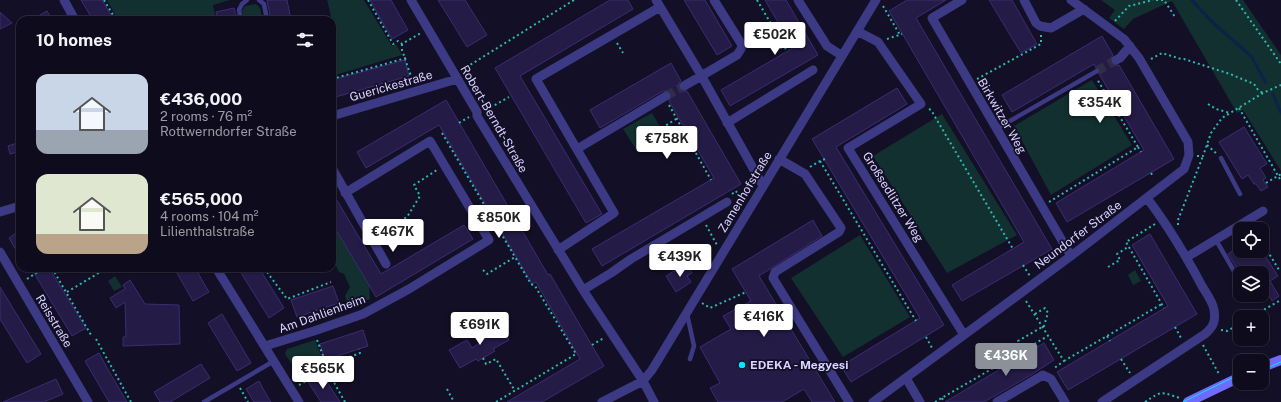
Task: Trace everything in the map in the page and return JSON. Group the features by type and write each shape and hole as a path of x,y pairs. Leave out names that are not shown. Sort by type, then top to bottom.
{"street":[{"path":"64,0 73,16"},
{"name":"Robert-Berndt-Straße","path":"411,0 477,112 477,116 558,250 643,381"},
{"path":"684,86 737,55 740,51 742,45 714,0"},
{"path":"799,0 827,46 841,55"},
{"name":"Zamenhofstraße","path":"643,381 652,370 696,299 841,55 876,0"},
{"name":"Birkwitzer Weg","path":"962,0 932,18 1071,256"},
{"path":"1024,0 1036,23 1040,26 1051,28 1084,9"},
{"path":"1071,0 1124,38 1188,142 1189,155"},
{"path":"558,250 614,213 536,79 658,4 701,75 763,186"},
{"path":"857,31 878,42 921,104"},
{"path":"1116,60 1120,58 1130,46"},
{"path":"727,123 813,70"},
{"name":"Guerickestraße","path":"336,115 456,77"},
{"path":"577,149 665,97"},
{"name":"Großsedlitzer Weg","path":"921,104 848,148 964,334"},
{"path":"345,193 430,141 444,165"},
{"name":"Neundorfer Straße","path":"873,402 1148,198 1184,169 1189,155"},
{"path":"779,159 805,174 840,228 840,232 775,272 773,278 849,402"},
{"name":"Am Dahlienheim","path":"265,346 363,314 409,289 489,240 444,165"},
{"path":"336,176 386,264"},
{"path":"1102,402 1186,347 1212,328 1214,309 1177,240 1148,198"},
{"name":"Zamenhofstraße","path":"583,290 631,259 727,202"},
{"path":"0,212 16,207"},
{"path":"1187,257 1263,211"},
{"name":"Reisstraße","path":"0,252 88,402"},
{"path":"219,272 299,402"},
{"path":"1269,364 1281,360"},
{"path":"997,402 1043,375 1051,379 1065,402"},
{"path":"906,378 920,402"},
{"path":"1188,402 1233,380"},
{"path":"602,402 643,381 654,402"}],"lane":[{"path":"240,16 239,10 242,4 247,0"},
{"path":"259,0 264,4 266,16"},
{"path":"996,129 1095,72"},
{"path":"1221,158 1240,194"},
{"path":"1215,239 1233,270"},
{"path":"687,313 694,346 690,359"},
{"path":"204,402 274,361"}],"path":[{"path":"104,0 114,16"},
{"path":"368,0 393,44 398,41 402,44"},
{"path":"456,77 574,0"},
{"path":"757,0 787,51"},
{"path":"1109,27 1129,6 1154,0 1164,0 1175,17"},
{"path":"1236,0 1281,64"},
{"path":"878,42 901,34 886,11"},
{"path":"969,83 1041,44 1040,26"},
{"path":"402,44 428,29"},
{"path":"402,44 402,50 406,58 415,91"},
{"path":"740,51 753,46 785,48"},
{"path":"1142,65 1162,53 1230,74 1254,84 1258,90 1263,93"},
{"path":"336,78 406,58"},
{"path":"1095,72 1141,152"},
{"path":"1177,240 1178,220 1211,133 1222,118 1263,93 1281,85"},
{"path":"477,116 509,97"},
{"path":"665,97 711,180"},
{"path":"921,104 931,110 1013,249"},
{"path":"1208,104 1216,109 1230,113"},
{"path":"1239,108 1281,181"},
{"path":"662,128 677,119"},
{"path":"442,133 531,284 535,286 577,353 496,402"},
{"path":"1207,145 1221,158"},
{"path":"1042,207 1138,147"},
{"path":"1189,155 1203,156"},
{"path":"802,172 825,159"},
{"path":"820,161 916,321"},
{"path":"371,238 407,217 420,196 414,185 444,165"},
{"path":"1266,183 1281,174"},
{"path":"702,218 722,254"},
{"path":"1163,219 1126,242 1164,308"},
{"path":"1108,267 1120,260 1117,254 1128,247"},
{"path":"1269,254 1281,271"},
{"path":"483,270 487,274 515,257"},
{"path":"18,284 38,272"},
{"path":"54,272 92,335"},
{"path":"66,292 100,272"},
{"path":"267,272 287,299 331,282"},
{"path":"696,299 710,308 746,292"},
{"path":"1020,292 1064,362"},
{"path":"1264,310 1281,300"},
{"path":"1043,375 1162,304"},
{"path":"1023,350 1018,341 1043,328 1048,313 1045,308 1034,315"},
{"path":"1175,327 1186,347"},
{"path":"1212,328 1227,331 1233,328"},
{"path":"314,331 327,366 327,370 345,402"},
{"path":"592,345 612,333"},
{"path":"935,402 1048,336"},
{"path":"1107,336 1110,340"},
{"path":"926,337 936,355"},
{"path":"1199,338 1219,374"},
{"path":"96,339 131,402"},
{"path":"327,366 360,353 359,349"},
{"path":"339,356 340,361"},
{"path":"483,358 486,364 496,359 515,390"},
{"path":"1121,359 1134,381"},
{"path":"299,385 327,370"},
{"path":"237,383 248,402"},
{"path":"447,389 454,402"},
{"path":"1145,402 1160,393 1166,393 1176,397"},
{"path":"942,398 944,402"}],"green space":[{"path":"107,0 230,0 213,5 215,16 116,16"},
{"path":"327,0 364,0 392,46 396,44 402,55 336,75 336,16 331,16"},
{"path":"1101,0 1243,0 1281,55 1281,171 1243,110 1237,113 1172,1 1133,19 1124,29 1109,18 1115,10"},
{"path":"256,4 260,8 262,16 243,16 242,11 245,6"},
{"path":"1092,80 1132,145 1051,195 1014,126"},
{"path":"652,113 662,130 638,152 623,129"},
{"path":"942,114 1017,235 947,273 873,156"},
{"path":"336,230 369,284 370,299 348,307 345,296 350,287 344,274 339,272 336,266"},
{"path":"860,235 910,317 843,357 791,278"},
{"path":"1135,270 1141,281 1133,285 1128,275"},
{"path":"115,276 122,287 114,291 108,281"},
{"path":"315,340 321,355 315,357 313,364 314,373 302,380 285,354 287,349"}],"building":[{"path":"81,0 102,0 112,16 91,16"},
{"path":"267,0 287,0 290,16 270,16"},
{"path":"370,0 391,0 408,30 392,39"},
{"path":"438,0 465,0 487,35 467,47"},
{"path":"610,0 628,0 633,9 520,76 602,214 586,223 495,68"},
{"path":"684,0 705,0 732,46 717,55"},
{"path":"765,0 786,0 818,55 730,106 721,90 793,48"},
{"path":"907,0 946,0 916,18 1052,249 962,301 952,285 1024,242 889,11"},
{"path":"989,0 1012,0 1037,44 1021,53"},
{"path":"234,8 236,16 217,16 216,12"},
{"path":"47,11 50,16 38,16"},
{"path":"0,12 12,23 0,29"},
{"path":"1102,36 1113,55 1110,59 1111,63 1115,66 1119,65 1174,159 1067,222 1056,203 1144,150 1099,74 1101,71 1100,69 1096,68 1094,64 1012,112 1002,95"},
{"path":"405,60 409,76 336,97 336,79"},
{"path":"671,63 681,81 679,83 679,89 681,91 687,91 741,184 602,266 592,249 714,178 669,101 672,96 669,91 663,91 600,128 590,110"},
{"path":"897,88 907,104 836,147 944,325 851,382 841,366 920,318 812,139"},
{"path":"446,100 548,275 550,274 604,366 542,402 507,402 580,359 536,282 532,284 439,125 366,168 357,152"},
{"path":"1244,127 1267,164 1260,168 1266,178 1263,180 1268,187 1261,191 1248,175 1242,179 1219,142"},
{"path":"16,143 16,152 10,154 8,146"},
{"path":"336,199 381,274 464,225 473,239 376,297 336,230"},
{"path":"813,220 822,236 759,276 835,402 812,402 804,389 782,402 718,402 710,388 720,383 700,347 731,329 723,316 751,301 732,269"},
{"path":"16,233 16,250 9,238"},
{"path":"1150,234 1197,314 1068,390 1057,372 1168,306 1132,245"},
{"path":"1233,251 1233,258 1266,258 1278,276 1270,281 1279,296 1272,301 1269,295 1269,266 1236,266 1228,254"},
{"path":"687,263 692,273 687,276 691,282 676,292 666,276"},
{"path":"33,272 51,272 86,328 72,336"},
{"path":"176,272 197,272 209,292 193,301"},
{"path":"240,272 262,272 284,308 269,318"},
{"path":"130,280 145,304 179,305 180,344 123,346 123,337 126,337 125,302 116,308 110,298 125,289 123,285"},
{"path":"333,286 339,303 297,317 291,300"},
{"path":"0,287 41,354 27,363 0,319"},
{"path":"222,314 251,363 237,371 208,323"},
{"path":"498,321 509,340 493,349 495,351 478,361 476,359 460,368 449,350 467,340 472,348 486,339 481,331"},
{"path":"363,330 368,346 325,360 320,344"},
{"path":"1044,343 1054,360 1031,375 984,402 945,402"},
{"path":"99,353 127,402 109,402 85,361"},
{"path":"201,364 210,378 170,402 160,402 154,392"},
{"path":"322,374 340,402 321,402 308,382"},
{"path":"56,379 63,394 44,402 3,402"},
{"path":"259,381 271,402 254,402 246,389"}],"waterway":[{"path":"1192,0 1211,21 1251,56 1266,83"},
{"path":"1273,94 1281,113"}],"tunnel":[{"path":"1097,71 1116,60"},
{"path":"666,96 684,86"}],"tram line":[{"path":"1269,367 1281,362"},
{"path":"1183,402 1233,377"}],"place":[{"name":"EDEKA - Megyesi","path":"742,365"}]}
